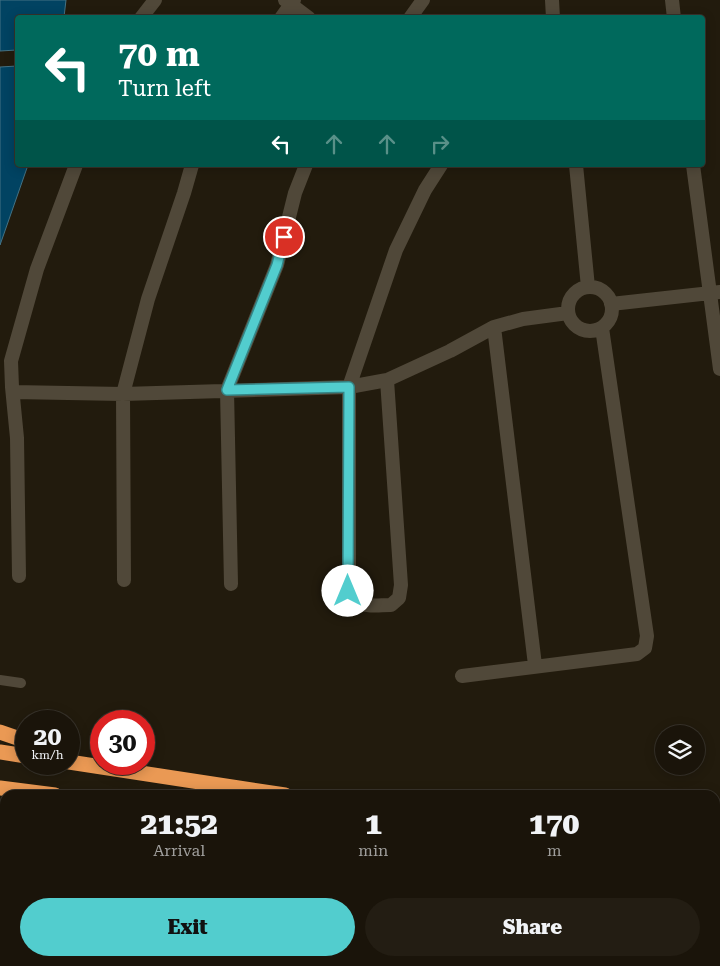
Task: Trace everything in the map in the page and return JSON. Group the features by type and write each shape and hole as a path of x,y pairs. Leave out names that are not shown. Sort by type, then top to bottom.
{"highway":[{"path":"0,732 15,737"},
{"path":"0,752 15,754"},
{"path":"155,775 254,790"},
{"path":"0,788 16,790"}],"street":[{"path":"144,15 155,0"},
{"path":"412,15 423,0"},
{"path":"552,0 553,15"},
{"path":"672,0 674,15"},
{"path":"283,15 290,2 305,15"},
{"path":"19,576 17,438 11,361 37,269 75,167"},
{"path":"124,580 123,394 148,299 191,167"},
{"path":"231,584 227,390 277,265 295,193 305,167"},
{"path":"386,380 401,585 399,598 391,605 360,604 352,599 348,591 349,387 396,250 425,190 440,167"},
{"path":"576,167 588,287"},
{"path":"693,167 715,293 720,369"},
{"path":"588,287 601,290 612,304 611,317 602,328 596,330 583,330 572,322 568,313 572,297 582,288 588,287"},
{"path":"612,304 715,293"},
{"path":"13,392 123,394 349,387 386,380 450,352 494,327 523,319 568,313"},
{"path":"494,327 535,665"},
{"path":"462,676 535,665 637,654 645,648 647,636 602,328"}],"lane":[{"path":"0,680 21,683"}],"water":[{"path":"0,0 66,0 64,15 15,15 15,50 0,51"},
{"path":"15,66 15,167 27,167 0,245 0,67"}],"route":[{"path":"284,237 277,265 227,390 349,387 348,591"}]}
